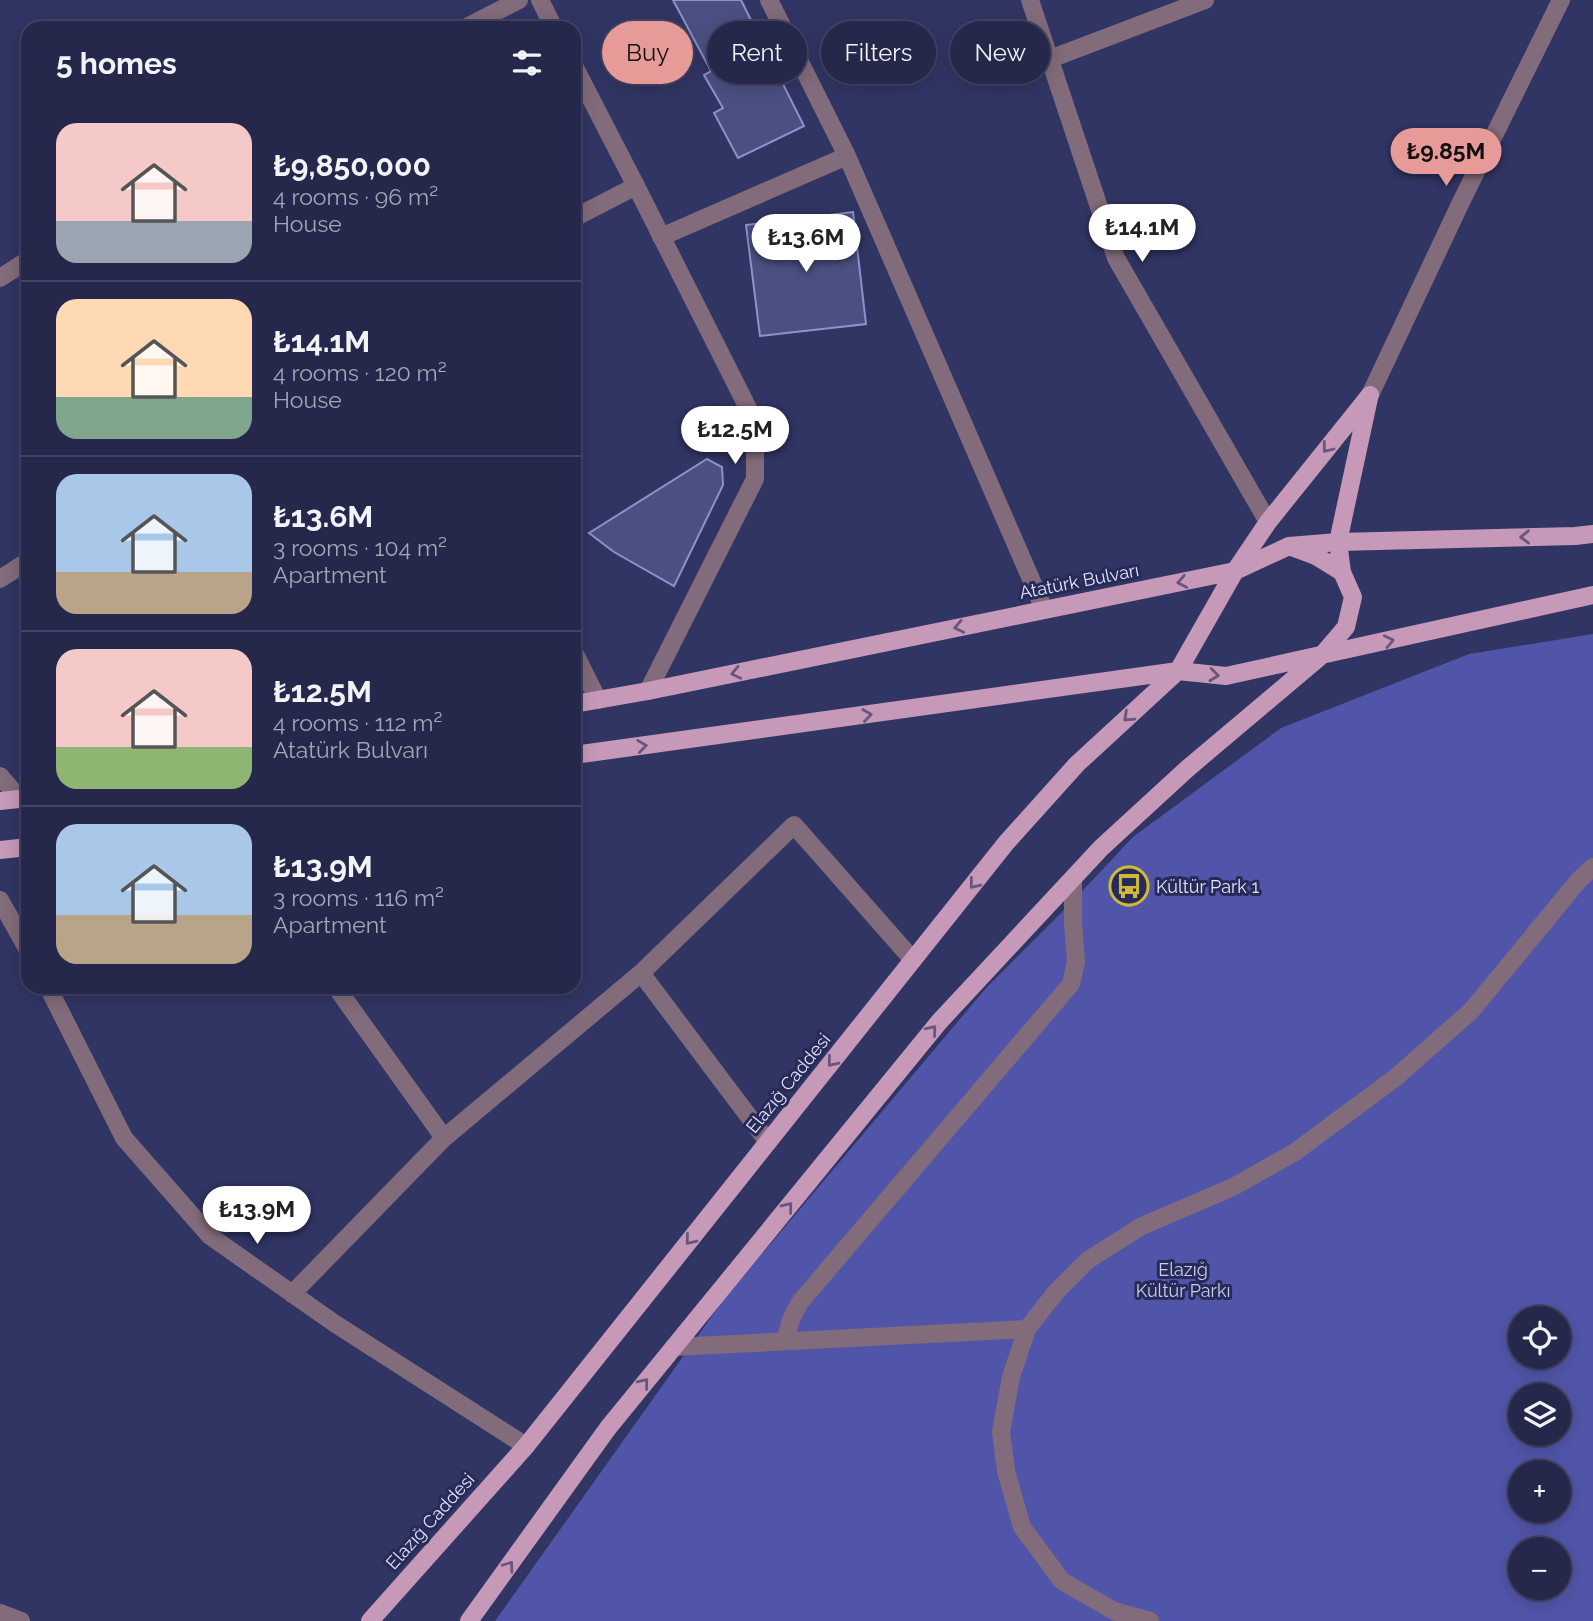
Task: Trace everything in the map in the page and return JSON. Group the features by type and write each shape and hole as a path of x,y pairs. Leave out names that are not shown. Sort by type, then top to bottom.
{"main road":[{"name":"Elazığ Caddesi","path":"370,1621 526,1446 1006,843 1077,764 1178,671 1235,571 1268,522 1370,395"},
{"path":"469,1621 608,1428 939,1022 1101,848 1187,769 1322,655 1346,627 1353,597 1342,572 1338,542 1370,395"},
{"name":"Atatürk Bulvarı","path":"581,703 1235,571 1289,546 1593,534"},
{"path":"1289,546 1316,556 1342,572"},
{"path":"581,754 1178,671 1226,676 1593,595"},
{"path":"0,801 21,798"},
{"path":"0,850 21,848"}],"street":[{"path":"478,21 519,0"},
{"path":"540,0 550,21"},
{"path":"769,0 847,156 1044,609"},
{"path":"1030,0 1037,21"},
{"path":"1050,59 1205,0"},
{"path":"1370,395 1561,0"},
{"path":"1050,62 1116,258 1268,522"},
{"path":"581,80 755,422 755,479 648,691"},
{"path":"662,237 847,156"},
{"path":"581,214 636,186"},
{"path":"0,278 21,264"},
{"path":"0,579 21,566"},
{"path":"581,666 598,700"},
{"path":"0,776 21,795"},
{"path":"292,1294 444,1138 641,973 794,825 913,960"},
{"path":"1150,1621 1114,1611 1062,1581 1022,1527 1006,1471 1001,1432 1011,1377 1027,1329 1055,1293 1088,1260 1142,1226 1233,1187 1295,1152 1395,1078 1471,1011 1578,880 1593,867"},
{"path":"786,1341 788,1326 801,1301 1071,984 1076,962 1073,879"},
{"path":"0,900 21,938"},
{"path":"641,973 768,1142"},
{"path":"52,994 124,1138 209,1236 334,1323 526,1446"},
{"path":"341,994 444,1138"},
{"path":"674,1346 1027,1329"},
{"path":"0,1613 21,1621"}],"green space":[{"name":"Elazığ Kültür Parkı","path":"1593,634 1593,1621 495,1621 724,1299 987,987 1133,837 1281,728 1469,654"}],"building":[{"path":"673,0 741,0 752,21 707,21 707,64 693,37 693,21 684,21"},
{"path":"709,84 783,84 804,126 738,158 714,113 723,108"},
{"path":"853,212 866,324 760,336 746,225"},
{"path":"707,459 722,467 723,485 674,586 614,552 589,533"}],"place":[{"name":"Kültür Park 1","path":"1129,886"}]}
